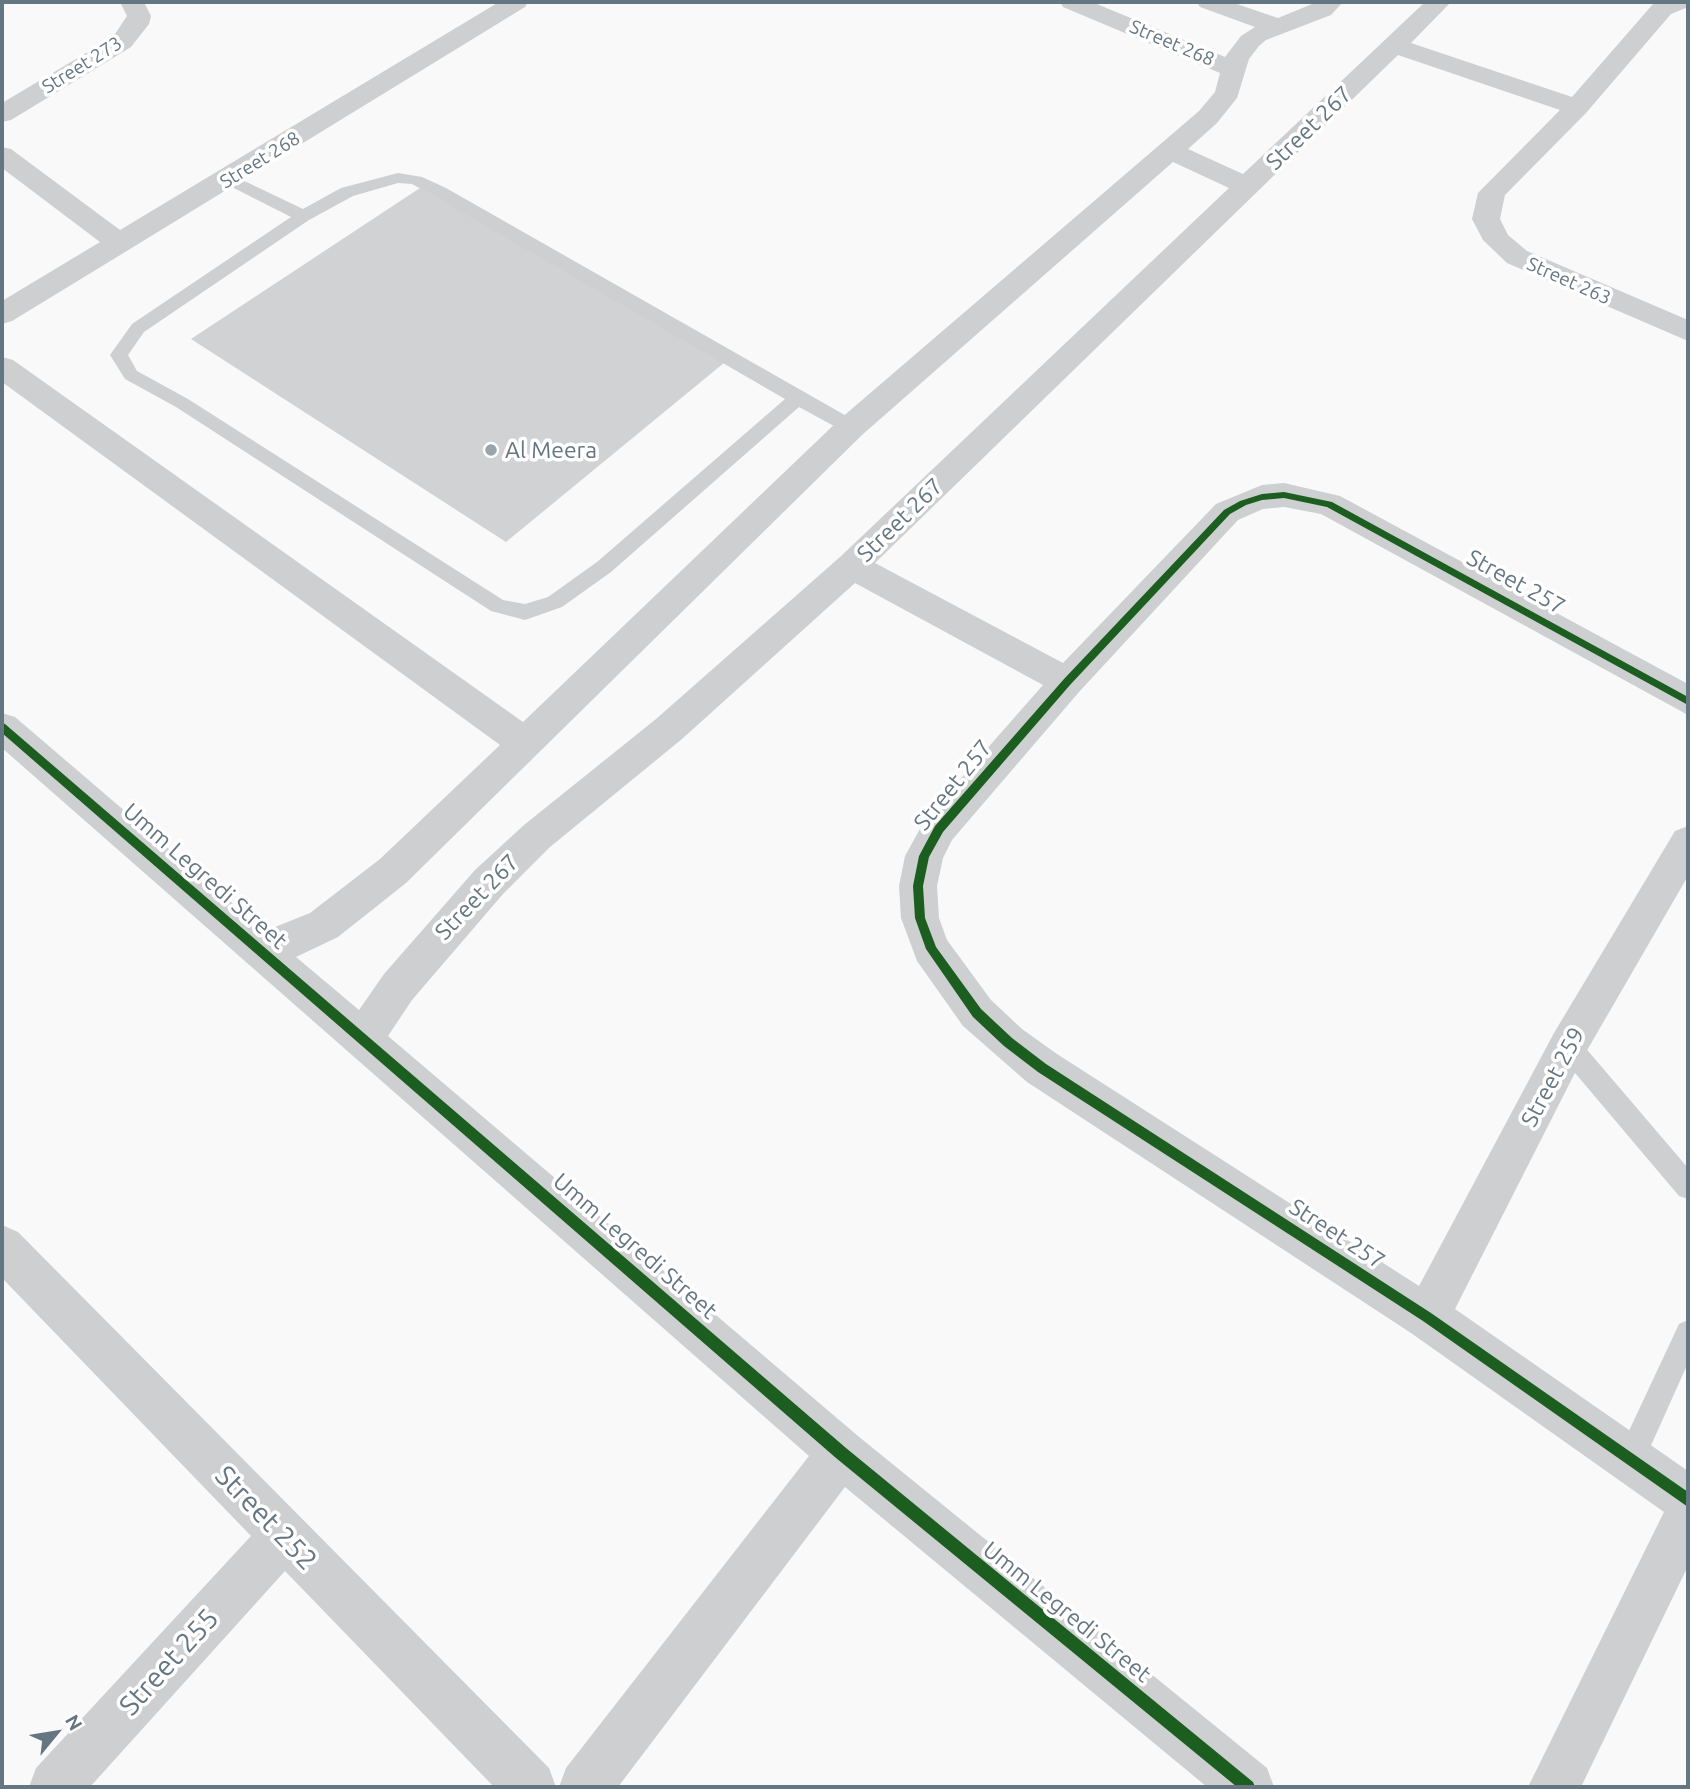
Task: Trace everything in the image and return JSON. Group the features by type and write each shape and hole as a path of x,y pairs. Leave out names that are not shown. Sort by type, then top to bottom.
{"street":[{"name":"Street 273","path":"2,114 122,42 137,24 139,16 132,2"},
{"name":"Street 268","path":"1072,2 1233,69"},
{"path":"1209,2 1279,27"},
{"path":"258,950 297,939 324,925 393,871 523,742 851,427 1220,104 1228,93 1233,69 1250,41 1322,10 1332,2"},
{"name":"Street 267","path":"364,1037 398,987 489,882 537,836 669,729 852,566 1439,2"},
{"name":"Street 263","path":"1680,2 1662,9 1577,107 1492,193 1486,219 1497,240 1517,257 1688,331"},
{"name":"Street 268","path":"2,314 228,179 512,3"},
{"path":"1395,46 1577,107"},
{"path":"1169,150 1248,187"},
{"path":"2,155 120,243"},
{"path":"2,367 523,742"},
{"name":"Street 257","path":"1688,701 1329,505 1284,495 1243,503 1227,512 1067,682 939,829 924,856 918,886 920,918 931,949 977,1013 1042,1068 1427,1317 1688,1500"},
{"path":"852,566 1067,682"},
{"name":"Umm Legredi Street","path":"2,727 258,950 364,1037 841,1453 1248,1787"},
{"name":"Street 259","path":"1427,1317 1568,1046 1685,855"},
{"name":"Street 252","path":"2,1247 530,1787"},
{"path":"585,1787 841,1453"},
{"path":"1554,1787 1688,1514"},
{"name":"Street 255","path":"55,1787 284,1536"}],"lane":[{"path":"228,179 303,216"},
{"path":"797,398 604,567 555,602 525,612 498,606 182,403 131,375 119,355 138,328 303,216 347,192 379,181 416,180 851,427"},
{"path":"1568,1046 1688,1186"},
{"path":"1630,1460 1688,1334"}],"building":[{"name":"Al Meera","path":"420,188 730,358 506,542 191,339"}],"cycle path":[{"path":"1688,701 1329,504 1284,495 1262,497 1227,512 1067,682 939,829 924,856 918,886 920,918 931,949 977,1013 1008,1042 1042,1068 1427,1317 1688,1500"},
{"path":"2,727 841,1453 1248,1787"}],"place":[{"name":"Al Meera","path":"491,450"}]}
